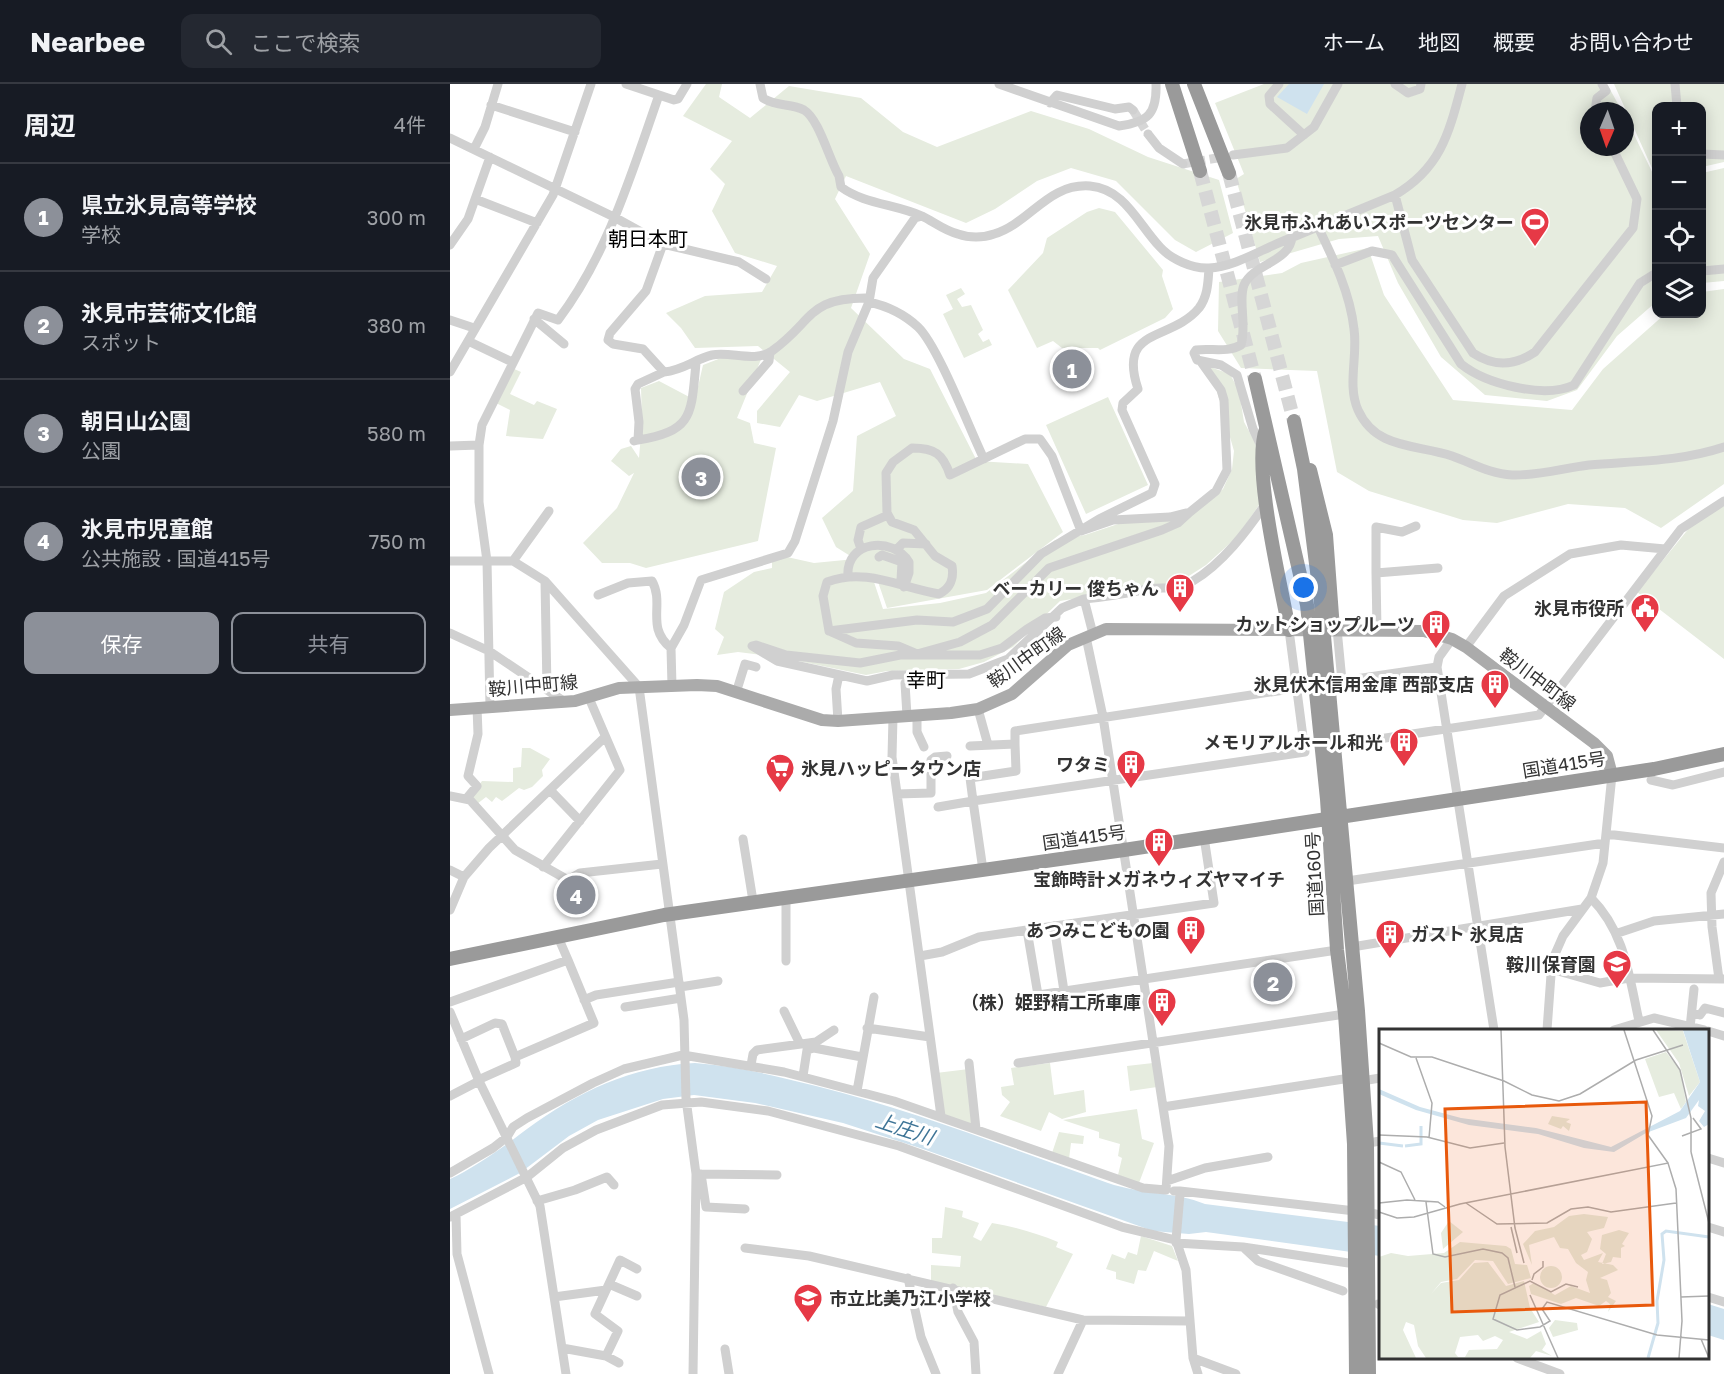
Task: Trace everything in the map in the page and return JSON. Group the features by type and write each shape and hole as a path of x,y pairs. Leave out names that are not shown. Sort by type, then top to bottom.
{"highway":[{"path":"1172,84 1200,171"},
{"path":"1194,84 1229,172"},
{"name":"国道160号","path":"1255,379 1266,429 1314,604"},
{"name":"国道160号","path":"1294,421 1299,443 1335,816 1347,881 1352,947 1356,1079"},
{"path":"1266,429 1261,446 1267,501 1290,630"},
{"path":"1299,443 1323,513 1335,629"},
{"name":"国道415号","path":"450,959 669,915 1124,850 1612,775 1724,754"},
{"name":"国道160号","path":"1335,816 1336,950 1367,1143 1359,1212 1356,1374"},
{"name":"国道160号","path":"1359,1261 1369,1374"}],"main road":[{"name":"鞍川中町線","path":"450,710 565,702 589,698 619,688 717,686 822,720 912,716 978,709 1012,694 1068,645 1089,635 1117,629 1424,631 1452,639 1466,647 1602,751 1607,756 1612,775"}],"street":[{"path":"474,149 498,84"},
{"path":"450,372 556,189 591,84"},
{"path":"626,84 674,100 678,99 687,84"},
{"path":"760,84 763,98 770,103 803,110 811,117 839,176 841,187 851,194 922,216 960,235 975,237 994,234 1012,225 1061,190 1090,186 1107,190 1119,198 1135,213 1160,248 1186,264 1209,268 1223,266 1318,227 1395,195 1415,183 1433,164 1444,143 1462,84"},
{"path":"999,84 1119,126 1139,124 1152,111 1156,98 1156,84"},
{"path":"1279,84 1269,96 1270,104 1304,135"},
{"path":"1233,154 1287,148 1314,127 1338,84"},
{"path":"1395,84 1408,93 1420,88 1421,84"},
{"path":"1596,102 1597,98 1606,91 1602,84"},
{"path":"1675,84 1677,102"},
{"path":"1050,103 1057,94 1115,109 1129,107 1133,110"},
{"path":"467,798 477,786 468,776 484,707 489,651 487,561 478,502 479,445 486,415 538,313 558,320 579,292 628,186 659,95"},
{"path":"491,105 575,132"},
{"path":"1148,134 1159,148 1182,164"},
{"path":"450,138 614,217 663,244 739,262 766,279"},
{"path":"1706,154 1724,155"},
{"path":"1395,195 1412,260 1473,353 1485,361 1500,364 1522,361 1535,352 1634,228 1637,200 1616,156"},
{"path":"450,245 468,219 490,157"},
{"path":"474,199 537,223"},
{"path":"672,686 671,648 684,625 701,580 788,553 826,443 848,352 869,300 873,279 915,218 922,216"},
{"path":"1318,227 1347,291 1355,332 1354,399 1366,423 1378,435 1395,445 1437,452 1499,474 1516,475 1590,465 1658,462 1724,447"},
{"path":"1267,501 1240,538 1192,581 1168,589 1159,588 1125,595 1084,599 1062,608 1008,659 969,674 893,675 867,681 777,661 752,646 756,645 786,656 860,663 917,654 960,642 992,625 1043,572 1059,563 1178,523 1216,491 1227,470 1224,400 1221,390 1201,362 1194,357 1196,350 1233,350 1241,345 1245,331 1242,298 1244,285 1250,277 1288,250 1292,237"},
{"path":"663,244 646,291 610,333 608,340 613,345 643,349 664,372"},
{"path":"1335,265 1372,251 1392,255 1455,358 1461,364 1475,375 1491,380 1552,391 1562,391 1574,385 1640,283 1652,276"},
{"path":"829,631 917,620 953,622 987,609 1033,560 1155,489 1155,484 1122,410 1123,403 1138,389 1132,364 1137,347 1142,342 1192,315 1200,308 1208,289 1209,268"},
{"path":"1706,271 1724,269"},
{"path":"696,363 691,403 683,423 673,431 636,441 639,422 635,389 638,384 712,355 750,357 770,352 820,306 837,300 869,300 905,317 920,328 984,459"},
{"path":"534,319 564,344"},
{"path":"450,320 474,328"},
{"path":"468,341 512,362"},
{"path":"743,392 769,362 770,352"},
{"path":"1201,362 1221,365 1237,375 1253,429 1261,446"},
{"path":"829,631 823,596 827,582 848,577 881,578 902,586 939,594 950,586 954,576 952,566 935,556 914,530 892,522 888,515 886,473 906,451 925,448 936,451 945,459 950,476 1025,439 1040,439 1052,456 1081,531"},
{"path":"450,446 479,445"},
{"path":"1352,743 1539,715 1688,522 1724,501"},
{"path":"513,561 549,511"},
{"path":"1081,531 1113,520 1170,517 1190,512"},
{"path":"861,549 858,540 861,527 888,515"},
{"path":"1377,630 1376,527 1402,532 1416,526"},
{"path":"896,550 903,543 926,544"},
{"path":"1466,647 1504,596 1570,554 1621,545 1665,549"},
{"path":"848,577 848,563 852,554 861,549 880,546 896,550 906,557 911,567 902,586"},
{"path":"879,557 882,555 902,562 902,586"},
{"path":"450,561 513,561 545,581 639,687 680,984 687,1101 698,1174 706,1207 745,1209"},
{"path":"1376,573 1438,568"},
{"path":"545,581 547,689"},
{"path":"598,596 628,583 652,581 658,596 655,611 658,628 663,642 671,648"},
{"path":"1084,599 1169,1146 1166,1186"},
{"path":"829,631 856,642 898,646 917,654 980,655 1002,648 1045,618 1056,616"},
{"path":"1335,629 1342,681 1437,667"},
{"path":"939,807 1305,752 1290,630"},
{"path":"450,633 489,651 565,702"},
{"path":"1452,639 1438,657 1437,667 1494,1029"},
{"path":"736,693 745,664 756,667"},
{"path":"838,721 836,689 839,675"},
{"path":"905,683 912,716 924,747"},
{"path":"970,778 1016,771 1015,731 1297,688"},
{"path":"543,867 620,770 589,698"},
{"path":"978,709 988,746"},
{"path":"893,717 892,757 941,1116"},
{"path":"450,910 464,877 489,848 503,837 604,737"},
{"path":"970,746 1015,744"},
{"path":"897,794 931,793 931,760 935,757 947,756"},
{"path":"969,767 983,870"},
{"path":"1651,780 1673,785 1724,772"},
{"path":"1547,1029 1551,969 1563,936 1591,898 1603,863 1612,775"},
{"path":"550,790 580,821"},
{"path":"450,796 467,798 515,850 568,880 580,873 662,864"},
{"path":"920,956 942,952 979,937 1214,903 1204,837"},
{"path":"743,839 753,902"},
{"path":"1347,881 1606,839 1724,848"},
{"path":"1551,969 1600,983 1629,978 1722,979 1711,914 1711,893 1724,862"},
{"path":"450,870 464,877"},
{"path":"786,897 786,961"},
{"path":"1591,898 1618,933 1639,1021"},
{"path":"1352,947 1582,909"},
{"path":"1618,933 1654,921 1724,914"},
{"path":"1054,926 1064,991"},
{"path":"1027,930 1038,995"},
{"path":"515,1057 594,1023 558,937"},
{"path":"1025,997 1336,950"},
{"path":"450,1002 568,960"},
{"path":"584,1000 596,995 717,981"},
{"path":"1617,1029 1654,1018 1687,1028 1692,1013 1694,989"},
{"path":"856,1091 874,997"},
{"path":"625,1006 681,998"},
{"path":"1692,1013 1700,1015 1705,1008 1724,1013"},
{"path":"784,1011 800,1044"},
{"path":"450,1012 456,1035 537,1201 566,1374"},
{"path":"1018,1063 1345,1014"},
{"path":"450,1096 516,1063 502,1024 495,1023 456,1035"},
{"path":"867,1028 930,1037"},
{"path":"751,1065 757,1050 816,1042 834,1030"},
{"path":"1709,1032 1724,1036"},
{"path":"803,1076 807,1050 814,1048 862,1057"},
{"path":"450,1173 508,1140 513,1127 527,1118 624,1069 683,1056 751,1065 803,1076 856,1091 941,1116 1136,1185 1166,1186 1180,1193 1379,1215"},
{"path":"969,1063 976,1129"},
{"path":"1163,1107 1356,1079 1379,1078"},
{"path":"489,1374 457,1254 453,1215 596,1130 662,1105 687,1101 742,1106 899,1146 1122,1227 1176,1241 1359,1261"},
{"path":"1166,1186 1205,1168 1268,1157"},
{"path":"1709,1159 1724,1163"},
{"path":"698,1174 777,1174"},
{"path":"693,1374 698,1174"},
{"path":"537,1201 607,1177 614,1185"},
{"path":"1180,1193 1176,1241 1186,1270 1190,1296 1189,1321 1193,1358 1198,1374"},
{"path":"1709,1228 1724,1232"},
{"path":"1243,1247 1258,1261 1343,1291"},
{"path":"745,1248 809,1256 1083,1320 1189,1321"},
{"path":"606,1356 618,1331 595,1314 620,1260 637,1269"},
{"path":"908,1278 921,1336 936,1374"},
{"path":"554,1297 608,1287 637,1296"},
{"path":"953,1288 958,1312 974,1342 976,1374"},
{"path":"1709,1298 1724,1302"},
{"path":"1058,1374 1083,1320"},
{"path":"562,1348 606,1356 619,1363"},
{"path":"725,1349 729,1374"},
{"path":"1193,1358 1236,1374"},
{"path":"1520,1359 1556,1373"}],"shaded area":[{"path":"706,84 722,84 719,97 750,118 789,86 861,98 903,132 937,147 1031,111 1089,129 1148,157 1219,180 1233,233 1196,252 1175,240 1116,181 1071,168 1037,181 995,209 966,223 846,176 835,199 870,254 851,308 904,359 930,369 977,461 1028,464 1063,532 987,590 887,608 877,579 874,582 883,609 940,603 986,593 1055,540 1085,535 1130,520 1188,517 1223,489 1232,469 1234,451 1210,367 1230,374 1239,391 1244,422 1257,446 1263,499 1238,536 1206,565 1181,581 1060,601 1013,647 984,662 959,669 887,671 866,675 779,657 738,652 717,655 724,637 715,629 724,592 754,572 772,568 772,562 787,557 814,563 855,559 836,547 822,518 853,491 857,436 896,416 880,382 817,401 799,395 780,427 757,423 757,411 790,372 758,346 695,348 681,328 666,313 705,296 762,292 777,266 735,253 712,211 725,184 710,169 732,141 683,116"},
{"path":"1264,84 1607,84 1617,102 1580,102 1580,156 1634,156 1634,135 1652,172 1652,305 1617,336 1577,390 1547,401 1485,395 1441,357 1398,283 1378,236 1339,239 1260,262 1236,179 1244,174 1215,103"},
{"path":"1614,84 1724,84 1724,162 1706,166 1706,102 1652,102 1652,168 1634,128 1634,102 1622,102"},
{"path":"1724,168 1724,281 1706,283 1706,210 1706,172"},
{"path":"1099,208 1115,212 1163,270 1162,276 1173,309 1165,318 1100,350 1098,348 1062,348 1053,341 1037,348 1008,290 1043,253 1047,238 1087,212"},
{"path":"1368,248 1384,295 1453,400 1572,410 1603,369 1660,318 1706,318 1706,291 1724,289 1724,484 1661,528 1625,508 1568,504 1497,523 1463,520 1369,491 1337,472 1317,371 1241,368 1218,331 1219,282 1282,273 1301,263"},
{"path":"961,288 965,294 957,299 962,307 971,305 983,330 978,334 983,342 989,339 992,345 964,358 943,314 953,309 946,295"},
{"path":"762,357 737,418 750,423 754,443 776,448 758,541 646,568 630,563 602,563 583,543 617,508 634,473 629,476 611,461 621,449 631,446 639,458 642,422 641,388 659,381 695,400 703,365 721,358"},
{"path":"512,368 521,372 510,394 534,405 537,401 557,409 543,439 506,436 510,410 496,403"},
{"path":"1108,397 1148,485 1086,514 1046,425"},
{"path":"1724,505 1724,659 1637,592 1690,527"},
{"path":"522,748 530,748 550,759 542,770 543,776 532,787 524,790 519,788 502,801 496,797 492,802 486,797 477,804 470,797 482,781 513,782 513,768 521,767"},
{"path":"1050,1063 1054,1095 1084,1090 1086,1112 1062,1119 1049,1112 1041,1131 1000,1116 1010,1102 1002,1095 1001,1087 1014,1085 1011,1068"},
{"path":"1153,1063 1157,1087 1130,1091 1127,1066"},
{"path":"969,1069 975,1127 942,1116 936,1073"},
{"path":"1137,1109 1142,1139 1154,1143 1139,1183 1118,1175 1122,1158 1118,1156 1120,1144 1099,1138 1099,1132 1063,1120"},
{"path":"1059,1132 1084,1136 1083,1144 1071,1143 1069,1159 1052,1153"},
{"path":"945,1207 963,1211 962,1217 979,1223 973,1237 981,1241 992,1223 1018,1228 1058,1242 1056,1247 1073,1254 1046,1307 931,1281 931,1265 960,1267 961,1256 932,1253 932,1238 942,1238"},
{"path":"1141,1236 1172,1246 1178,1261 1154,1251 1146,1271 1138,1270 1134,1284 1116,1279 1116,1272 1106,1269 1112,1254 1125,1259 1128,1252 1137,1255"}],"water":[{"path":"1289,84 1324,84 1307,114 1277,97"},
{"name":"上庄川","path":"695,1063 726,1066 853,1096 927,1119 1120,1187 1182,1197 1205,1204 1379,1226 1379,1256 1206,1232 1189,1234 1153,1231 843,1123 755,1103 694,1095 663,1099 598,1120 569,1136 520,1173 450,1209 450,1179 490,1156 546,1116 606,1083 649,1069"},
{"path":"1709,1304 1724,1309 1724,1340 1709,1335"}],"tunnel":[{"path":"1133,110 1148,134"},
{"path":"1183,164 1228,156"},
{"path":"1200,171 1255,379"},
{"path":"1229,173 1294,421"}],"place":[{"name":"氷見市ふれあいスポーツセンター","path":"1535,248"},
{"name":"県立氷見高等学校","path":"1072,369"},
{"name":"朝日山公園","path":"701,477"},
{"name":"ベーカリー 俊ちゃん","path":"1180,614"},
{"name":"氷見市役所","path":"1645,634"},
{"name":"カットショップルーツ","path":"1436,650"},
{"name":"氷見伏木信用金庫 西部支店","path":"1495,710"},
{"name":"メモリアルホール和光","path":"1404,768"},
{"name":"ワタミ","path":"1131,790"},
{"name":"氷見ハッピータウン店","path":"780,794"},
{"name":"宝飾時計メガネウィズヤマイチ","path":"1159,868"},
{"name":"氷見市児童館","path":"576,895"},
{"name":"あつみこどもの園","path":"1191,956"},
{"name":"ガスト 氷見店","path":"1390,960"},
{"name":"氷見市芸術文化館","path":"1273,982"},
{"name":"鞍川保育園","path":"1617,990"},
{"name":"（株）姫野精工所車庫","path":"1162,1028"},
{"name":"市立比美乃江小学校","path":"808,1324"}],"district":[{"name":"朝日本町","path":"648,238"},
{"name":"幸町","path":"926,679"}]}
